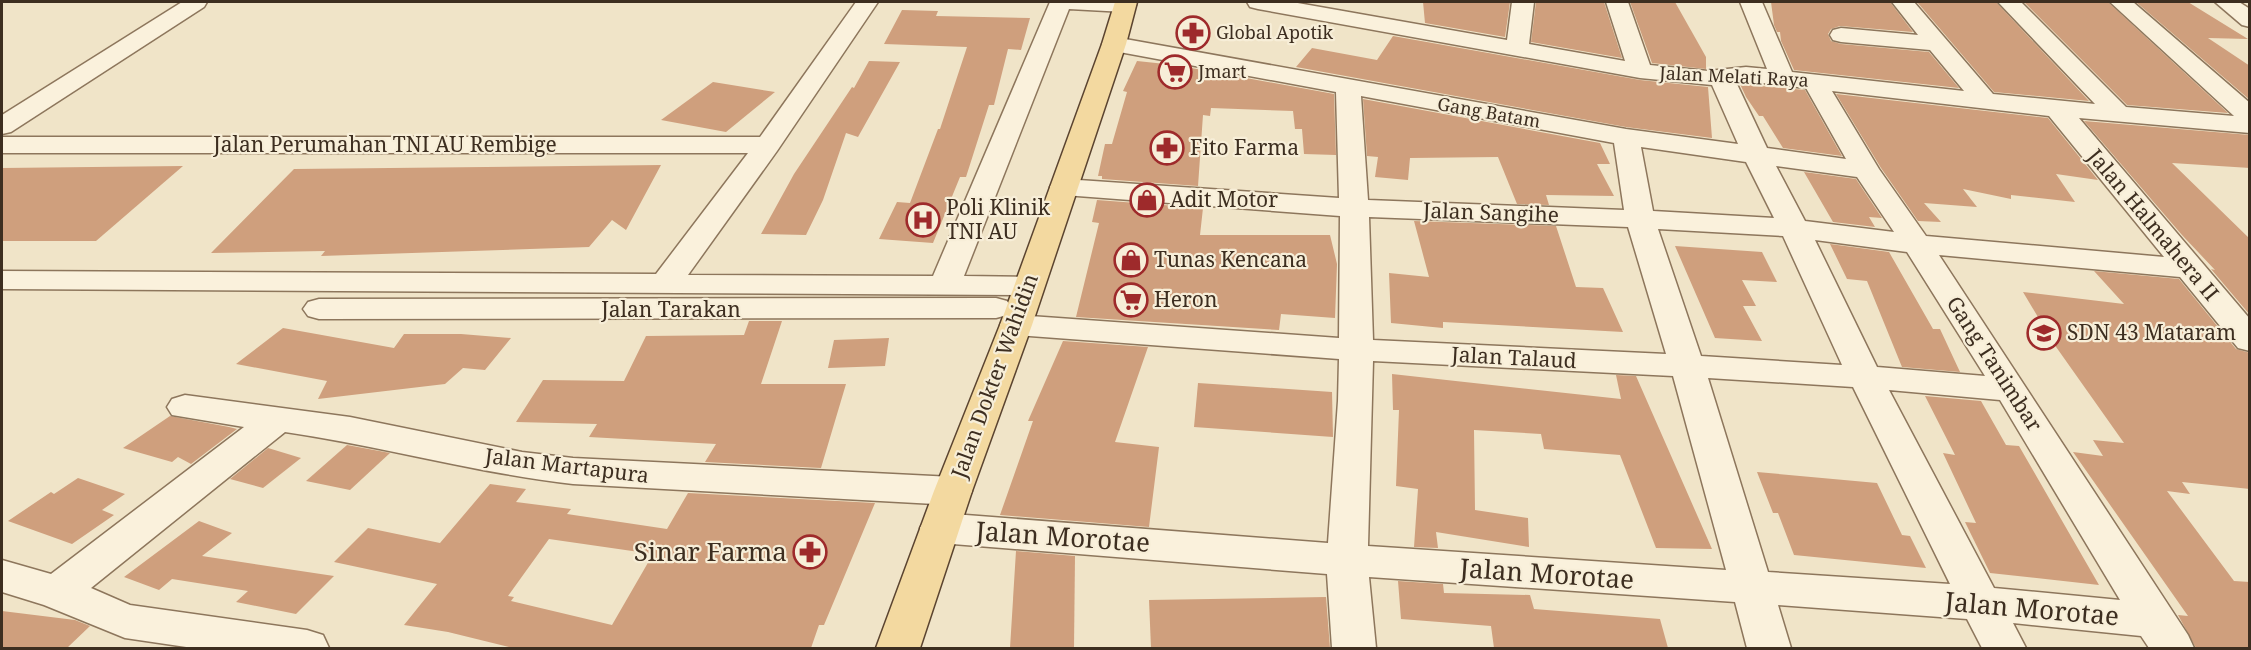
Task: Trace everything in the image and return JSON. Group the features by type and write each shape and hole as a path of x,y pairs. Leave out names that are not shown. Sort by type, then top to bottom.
{"main road":[{"name":"Jalan Dokter Wahidin","path":"898,648 946,510 1022,306 1114,44 1126,3"}],"street":[{"path":"2,126 196,2"},
{"path":"664,285 768,145 867,2"},
{"path":"945,285 1061,2"},
{"path":"1068,2 1126,3"},
{"name":"Jalan Melati Raya","path":"1258,2 1640,71 1699,77 1721,77 1735,73 1782,77 2057,109 2250,125"},
{"path":"1517,49 1523,2"},
{"path":"1617,2 1640,71"},
{"path":"1751,2 1782,77"},
{"path":"1903,2 1985,100"},
{"path":"2009,2 2119,115"},
{"path":"2121,2 2250,117"},
{"path":"2226,2 2250,20"},
{"path":"1841,35 1935,42"},
{"name":"Gang Batam","path":"1114,44 1626,137 1866,170"},
{"path":"1721,77 1865,377 2004,648"},
{"name":"Gang Tanimbar","path":"1814,81 1866,170 1917,244 2011,390 2163,634"},
{"path":"1348,88 1354,208 1356,401 1347,560 1354,648"},
{"name":"Jalan Halmahera II","path":"2057,109 2250,341"},
{"path":"1626,137 1640,219 1703,417 1769,648"},
{"name":"Jalan Perumahan TNI AU Rembige","path":"2,145 768,145"},
{"name":"Jalan Sangihe","path":"1064,187 1354,208 1640,219 1794,228 1917,244 2188,268"},
{"path":"2,280 945,285 1022,306"},
{"name":"Jalan Tarakan","path":"319,309 1022,306"},
{"name":"Jalan Talaud","path":"1022,306 1356,350 1687,366 1865,377 2011,390"},
{"name":"Jalan Martapura","path":"185,407 350,429 522,465 946,510"},
{"path":"57,592 279,418"},
{"name":"Jalan Morotae","path":"946,510 1347,560 1982,603 2163,634"},
{"path":"2,576 57,592 125,621 307,648"}],"building":[{"path":"1423,2 1510,2 1505,37 1425,23"},
{"path":"1536,2 1604,2 1622,58 1531,42"},
{"path":"1630,2 1675,2 1706,57 1706,69 1652,63"},
{"path":"1771,2 1890,2 1913,32 1840,26 1831,29 1828,34 1831,41 1841,44 1929,52 1959,88 1794,70 1781,41 1780,32 1777,32 1774,25"},
{"path":"1917,2 1996,2 2089,101 1994,92"},
{"path":"2024,2 2108,2 2228,113 2127,105"},
{"path":"2136,2 2188,2 2248,39 2208,38 2250,66 2250,100"},
{"path":"902,10 938,11 936,16 1030,18 1021,50 1008,49 994,105 989,105 966,177 960,177 933,243 879,239 897,202 910,203 938,129 940,129 967,47 884,44"},
{"path":"1393,36 1640,80 1708,87 1712,138 1626,127 1296,67 1312,48 1377,60"},
{"path":"869,61 900,62 858,137 846,133 823,200 806,235 761,234 794,174 852,87 854,88"},
{"path":"1137,61 1175,65 1334,94 1336,155 1304,154 1302,129 1295,129 1293,111 1211,108 1210,116 1203,115 1198,186 1102,179 1102,176 1098,176 1105,144 1112,144 1127,92 1123,91"},
{"path":"713,82 775,92 726,132 661,120"},
{"path":"1740,84 1805,90 1842,156 1783,148 1763,116 1759,116 1746,97"},
{"path":"1836,94 2048,118 2098,180 2056,174 2075,202 2011,195 2011,199 1963,189 1977,207 1924,203 1941,222 1918,221 1881,168"},
{"path":"1363,99 1600,143 1610,164 1597,164 1614,196 1546,195 1549,205 1517,204 1498,157 1410,158 1408,180 1375,177 1378,157 1367,156"},
{"path":"2084,121 2250,135 2250,168 2172,163 2250,239 2250,315 2211,269 2215,270"},
{"path":"661,165 626,230 612,220 589,247 321,256 325,251 211,253 294,169"},
{"path":"183,166 96,241 2,241 2,168"},
{"path":"1804,172 1856,179 1882,218 1869,217 1875,227 1833,222"},
{"path":"1097,200 1203,208 1200,235 1330,235 1337,264 1335,318 1281,314 1279,330 1076,317 1099,223 1092,222"},
{"path":"1414,221 1556,226 1576,287 1603,288 1623,332 1443,322 1443,328 1391,323 1389,273 1429,277"},
{"path":"1830,244 1889,252 1933,329 1940,329 1960,372 1902,367 1867,281 1847,279"},
{"path":"1675,246 1762,252 1777,282 1742,280 1756,306 1743,306 1762,341 1715,338"},
{"path":"2094,271 2179,279 2236,349 2250,353 2250,489 2182,482 2190,494 2167,491 2234,581 2250,582 2250,648 2196,648 2178,615 2188,616 2073,452 2103,456 2093,440 2124,443 2054,344 2023,292 2124,304"},
{"path":"749,321 782,321 761,384 846,384 821,468 705,462 716,444 589,437 597,424 516,422 543,380 624,381 646,336 744,335"},
{"path":"283,328 394,348 404,334 461,334 511,338 485,370 463,368 445,384 318,399 327,381 236,364"},
{"path":"889,338 885,366 828,368 834,340"},
{"path":"1063,341 1148,347 1115,442 1159,447 1149,527 1000,515 1033,421 1028,421"},
{"path":"1392,374 1621,399 1616,375 1636,376 1712,549 1656,548 1620,455 1544,449 1541,434 1474,430 1475,510 1528,518 1529,547 1436,532 1438,548 1414,547 1418,489 1396,486 1399,410 1393,410"},
{"path":"1198,383 1332,392 1333,437 1194,427"},
{"path":"1925,396 1981,401 2006,445 2019,446 2099,585 1990,573 1965,522 1976,523 1943,453 1955,455"},
{"path":"170,416 237,429 191,464 178,457 172,462 123,448"},
{"path":"347,445 390,453 350,490 306,481"},
{"path":"268,448 301,458 263,488 230,479"},
{"path":"1757,472 1877,483 1902,535 1910,536 1926,568 1794,555 1778,513 1773,513"},
{"path":"78,478 125,494 102,510 114,515 72,544 8,521 51,492 54,494"},
{"path":"490,484 526,489 516,502 571,509 567,514 667,529 688,493 875,503 824,625 819,625 811,648 513,648 448,632 404,625 437,584 334,562 368,528 440,543","holes":["549,539 653,554 612,625 511,601 514,597 508,596"]},
{"path":"199,521 232,533 202,556 334,576 296,614 236,602 248,591 172,579 159,590 124,577"},
{"path":"1016,551 1075,556 1074,648 1010,648"},
{"path":"1398,581 1443,584 1444,593 1530,595 1534,609 1660,619 1668,648 1494,648 1491,626 1401,619"},
{"path":"1326,597 1330,648 1151,648 1149,600"},
{"path":"2,611 75,620 90,626 67,648 2,648"}],"place":[{"name":"Global Apotik","path":"1193,33"},
{"name":"Jmart","path":"1175,72"},
{"name":"Fito Farma","path":"1167,148"},
{"name":"Adit Motor","path":"1147,200"},
{"name":"Poli Klinik TNI AU","path":"923,220"},
{"name":"Tunas Kencana","path":"1131,260"},
{"name":"Heron","path":"1131,300"},
{"name":"SDN 43 Mataram","path":"2044,333"},
{"name":"Sinar Farma","path":"810,552"}]}
